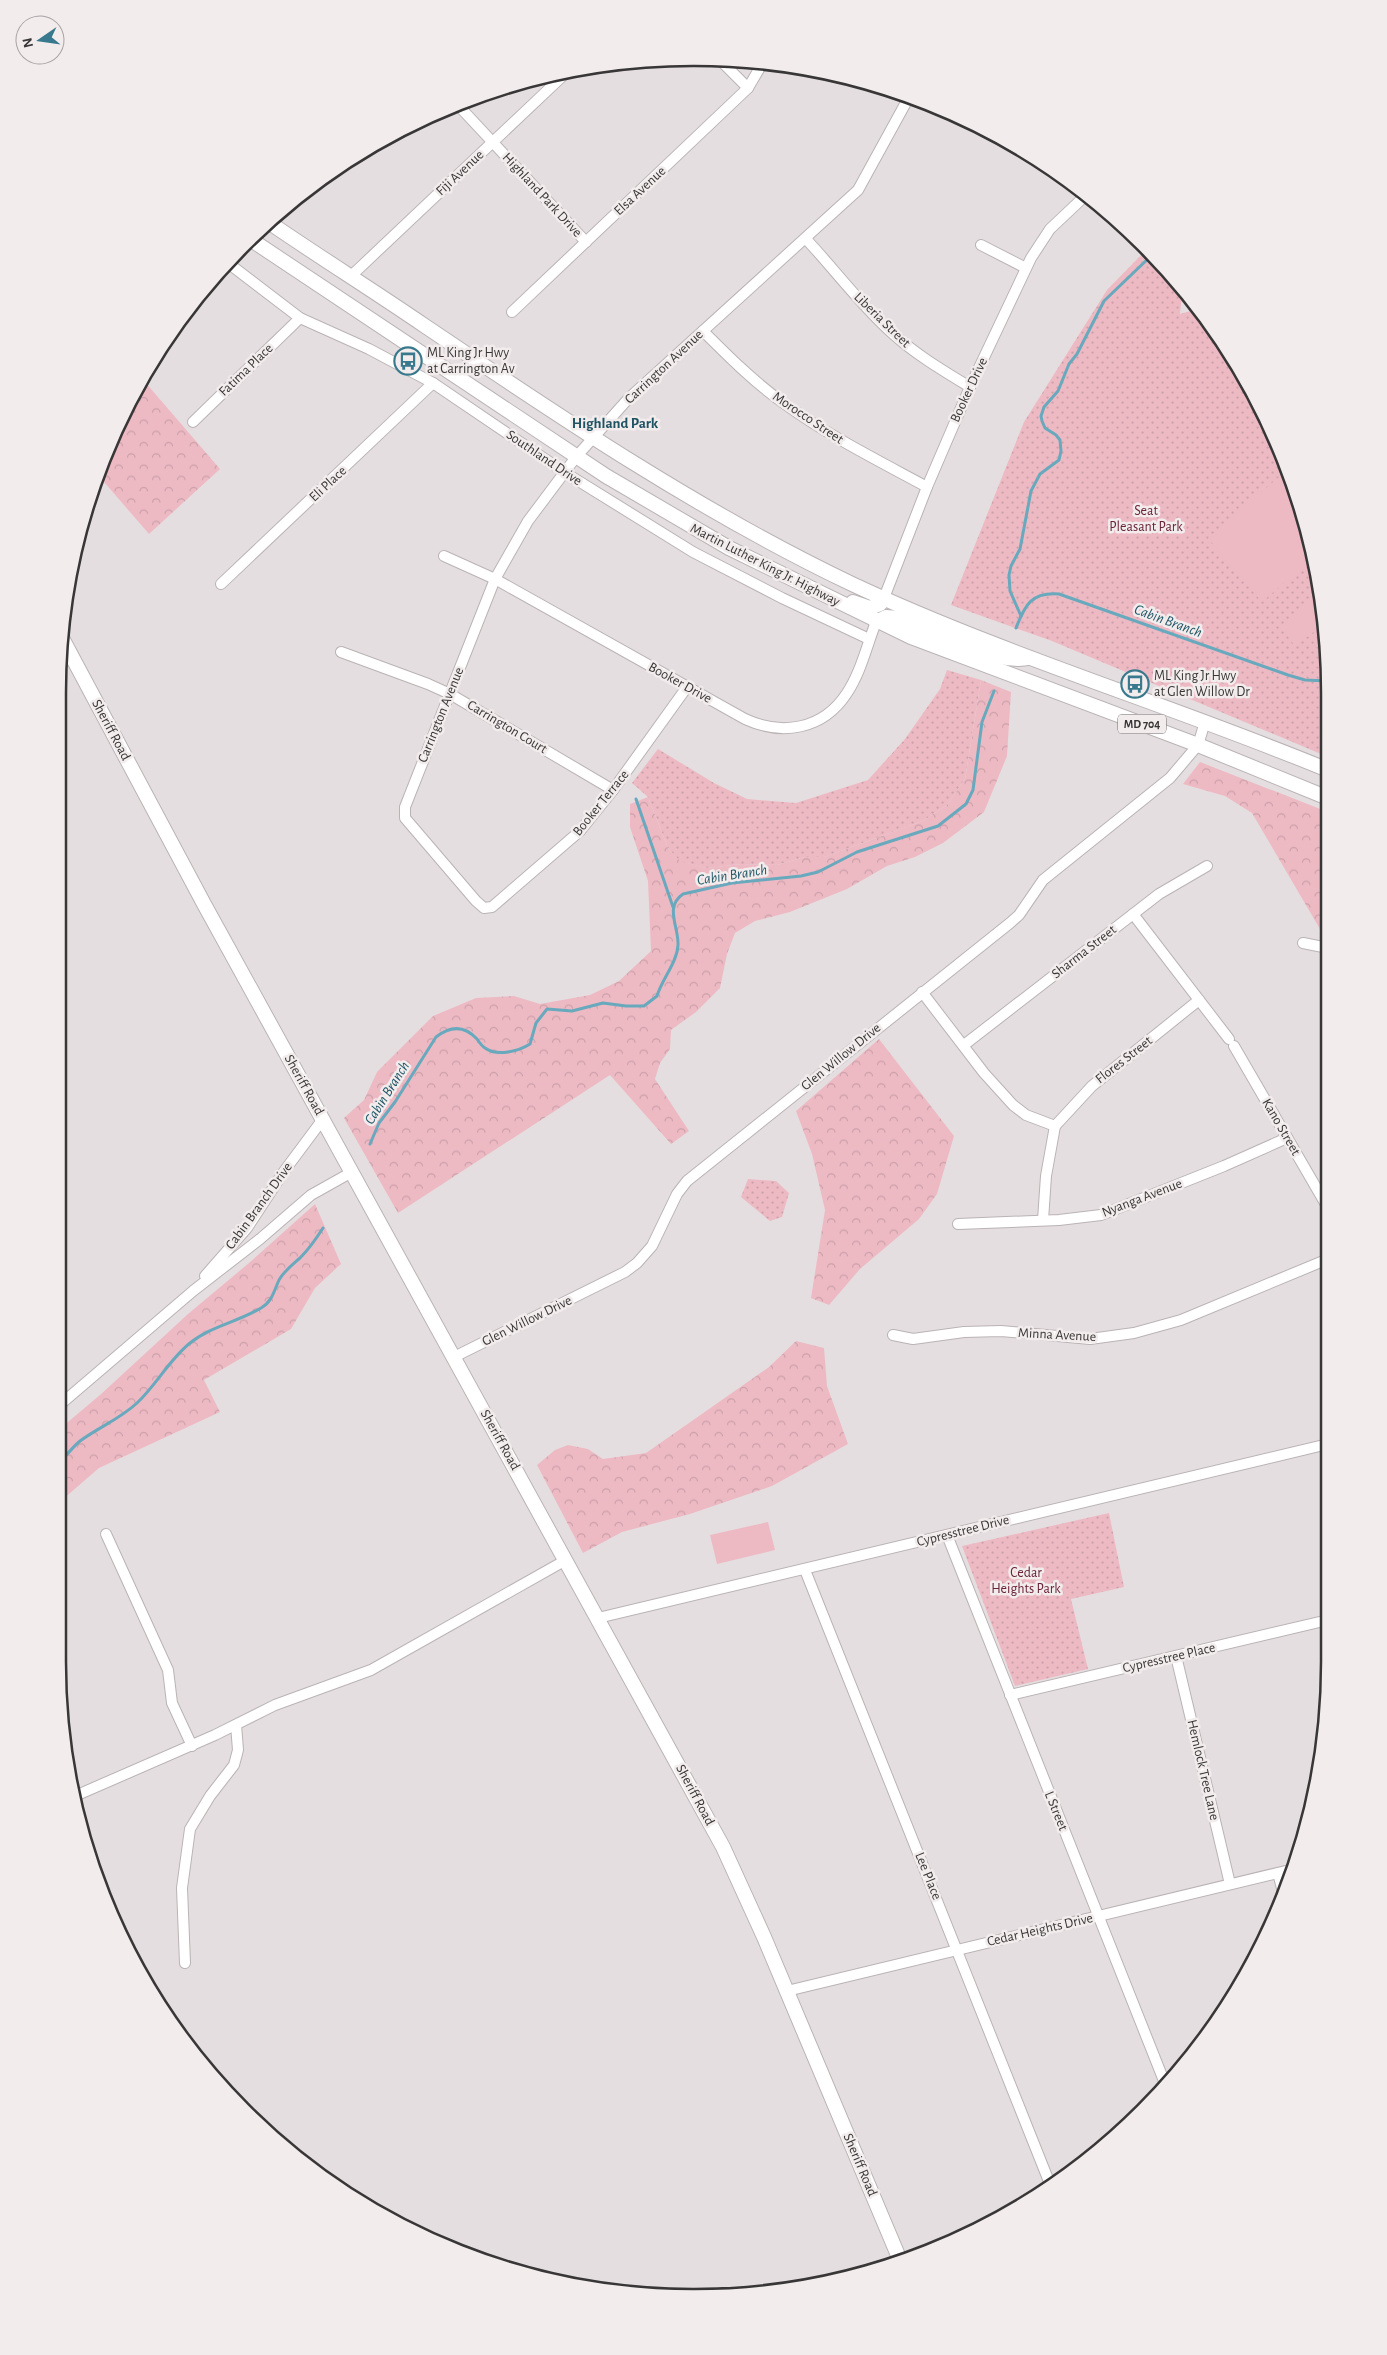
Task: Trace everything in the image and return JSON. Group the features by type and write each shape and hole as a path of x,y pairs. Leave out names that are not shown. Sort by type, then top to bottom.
{"main road":[{"name":"Martin Luther King Jr. Highway","path":"275,226 662,482 741,527 884,598 960,630 1321,767"},
{"name":"Martin Luther King Jr. Highway","path":"257,244 576,457 694,530 876,622 953,654 1198,745 1321,795"},
{"path":"760,564 767,563 784,568 870,608 880,604 884,598"},
{"path":"876,622 886,617 898,618 998,657 1018,660 1032,657"},
{"name":"Sheriff Road","path":"68,650 323,1120 723,1847 748,1900 898,2254"}],"street":[{"path":"728,68 748,88"},
{"name":"Elsa Avenue","path":"512,312 748,88 758,70"},
{"name":"Fiji Avenue","path":"350,276 557,82"},
{"name":"Carrington Avenue","path":"498,903 486,908 476,901 407,822 404,816 405,806 495,579 520,533 564,472 628,399 858,190 905,103"},
{"name":"Highland Park Drive","path":"463,110 586,242"},
{"name":"Booker Drive","path":"884,598 927,487 970,387 1026,268 1047,233 1080,200"},
{"name":"Liberia Street","path":"806,239 858,300 891,333 920,356 970,387"},
{"path":"981,245 1026,268"},
{"name":"Southland Drive","path":"234,267 300,318 369,349 433,383 564,472 694,552 782,598 869,639"},
{"name":"Fatima Place","path":"193,422 300,318"},
{"name":"Morocco Street","path":"703,331 742,369 781,402 838,439 927,487"},
{"name":"Eli Place","path":"221,584 433,383"},
{"name":"Booker Drive","path":"444,556 495,579 687,687 759,725 782,729 818,720 840,703 855,676 876,622"},
{"name":"Carrington Court","path":"341,652 450,694 613,790"},
{"name":"Booker Terrace","path":"498,903 580,831 613,790 687,687"},
{"name":"Glen Willow Drive","path":"454,1357 609,1281 631,1268 652,1246 677,1194 687,1181 1010,923 1024,908 1043,880 1170,778 1198,745 1205,722"},
{"name":"Sharma Street","path":"964,1045 1171,886 1207,866"},
{"name":"Kano Street","path":"1133,914 1231,1042 1321,1196"},
{"path":"1303,943 1321,947"},
{"path":"922,992 984,1073 1013,1105 1026,1115 1055,1126 1046,1176 1043,1220"},
{"name":"Flores Street","path":"1055,1126 1092,1086 1199,1000"},
{"name":"Cabin Branch Drive","path":"193,1291 247,1228 284,1170 323,1120"},
{"name":"Nyanga Avenue","path":"958,1224 1082,1219 1107,1214 1287,1138"},
{"name":"Cabin Branch Drive","path":"66,1400 193,1291 260,1239 311,1195 352,1172"},
{"name":"Minna Avenue","path":"893,1335 913,1339 964,1332 1002,1331 1090,1339 1134,1333 1181,1320 1321,1261"},
{"name":"Cypresstree Drive","path":"598,1618 1321,1446"},
{"path":"106,1534 168,1670 172,1704 192,1746"},
{"name":"L Street","path":"947,1535 1163,2078"},
{"path":"80,1794 192,1746 303,1694 371,1670 566,1560"},
{"name":"Lee Place","path":"805,1570 1048,2179"},
{"name":"Cypresstree Place","path":"1010,1695 1321,1622"},
{"name":"Hemlock Tree Lane","path":"1176,1656 1230,1884"},
{"path":"185,1963 182,1888 190,1829 210,1796 234,1765 238,1750 236,1725"},
{"name":"Cedar Heights Drive","path":"787,1991 1284,1872"},
{"path":"1278,1873 1280,1882"}],"green space":[{"name":"Seat Pleasant Park","path":"1141,255 1181,300 1180,314 1190,311 1215,345 1237,380 1256,416 1273,453 1287,492 1309,571 1319,652 1321,754 1052,641 951,605 1024,422 1107,290"},
{"path":"147,385 220,469 149,534 104,482 114,453"},
{"path":"1281,475 1307,563 1262,602 1208,538"},
{"path":"1313,601 1317,630 1295,646 1280,626"},
{"path":"947,670 981,680 965,779 947,805 923,821 824,857 805,857 777,865 742,864 706,868 679,861 668,848 648,797 632,783 658,749 714,783 747,799 796,803 868,780 905,739 940,689"},
{"path":"981,680 1011,692 1007,756 984,812 943,843 915,857 887,866 847,889 790,912 755,921 735,933 727,954 720,988 696,1012 671,1030 670,1049 660,1063 655,1079 689,1131 671,1144 610,1075 398,1213 344,1118 364,1100 377,1072 433,1016 476,998 514,996 540,1004 590,995 619,981 651,951 648,881 630,827 630,804 648,797 668,848 680,861 706,868 742,864 777,865 805,857 824,857 923,821 947,805 965,779"},
{"path":"1200,762 1321,809 1321,929 1252,813 1225,796 1183,784"},
{"path":"879,1039 954,1136 937,1194 919,1219 860,1269 829,1305 811,1298 825,1210 812,1154 796,1111"},
{"path":"748,1179 776,1181 789,1193 782,1217 770,1221 741,1197"},
{"path":"315,1204 341,1264 315,1288 291,1329 204,1380 220,1412 99,1468 66,1497 66,1424 188,1314"},
{"path":"796,1341 824,1348 827,1386 848,1444 772,1486 690,1514 622,1532 583,1553 537,1465 555,1450 568,1445 588,1449 603,1459 646,1453 769,1367"},
{"name":"Cedar Heights Park","path":"1109,1513 1124,1587 1071,1599 1088,1669 1015,1686 962,1546"},
{"path":"768,1522 775,1550 717,1564 710,1535"}],"waterway":[{"path":"1021,616 1010,591 1009,575 1011,566 1020,549 1031,491 1040,474 1059,460 1061,451 1060,440 1045,428 1042,421 1041,416 1044,407 1058,391 1069,364 1077,354 1104,301 1147,260"},
{"name":"Cabin Branch","path":"1016,628 1026,607 1035,598 1042,595 1059,594 1288,675 1305,680 1320,681"},
{"name":"Cabin Branch","path":"370,1144 379,1123 395,1102 436,1037 441,1033 452,1029 462,1029 472,1034 490,1051 508,1052 530,1044 536,1023 547,1009 572,1011 603,1003 644,1006 657,996 677,952 678,938 673,911 677,899 683,894 732,883 801,876 818,872 857,852 938,826 966,804 973,790 982,722 994,691"},
{"path":"636,799 673,907"},
{"name":"Cabin Branch","path":"66,1455 80,1441 124,1414 137,1403 190,1343 207,1332 265,1306 283,1274 300,1258 323,1228"}],"place":[{"name":"ML King Jr Hwy at Carrington Av","path":"408,361"},
{"name":"ML King Jr Hwy at Glen Willow Dr","path":"1135,684"}],"district":[{"name":"Highland Park","path":"615,423"}]}
